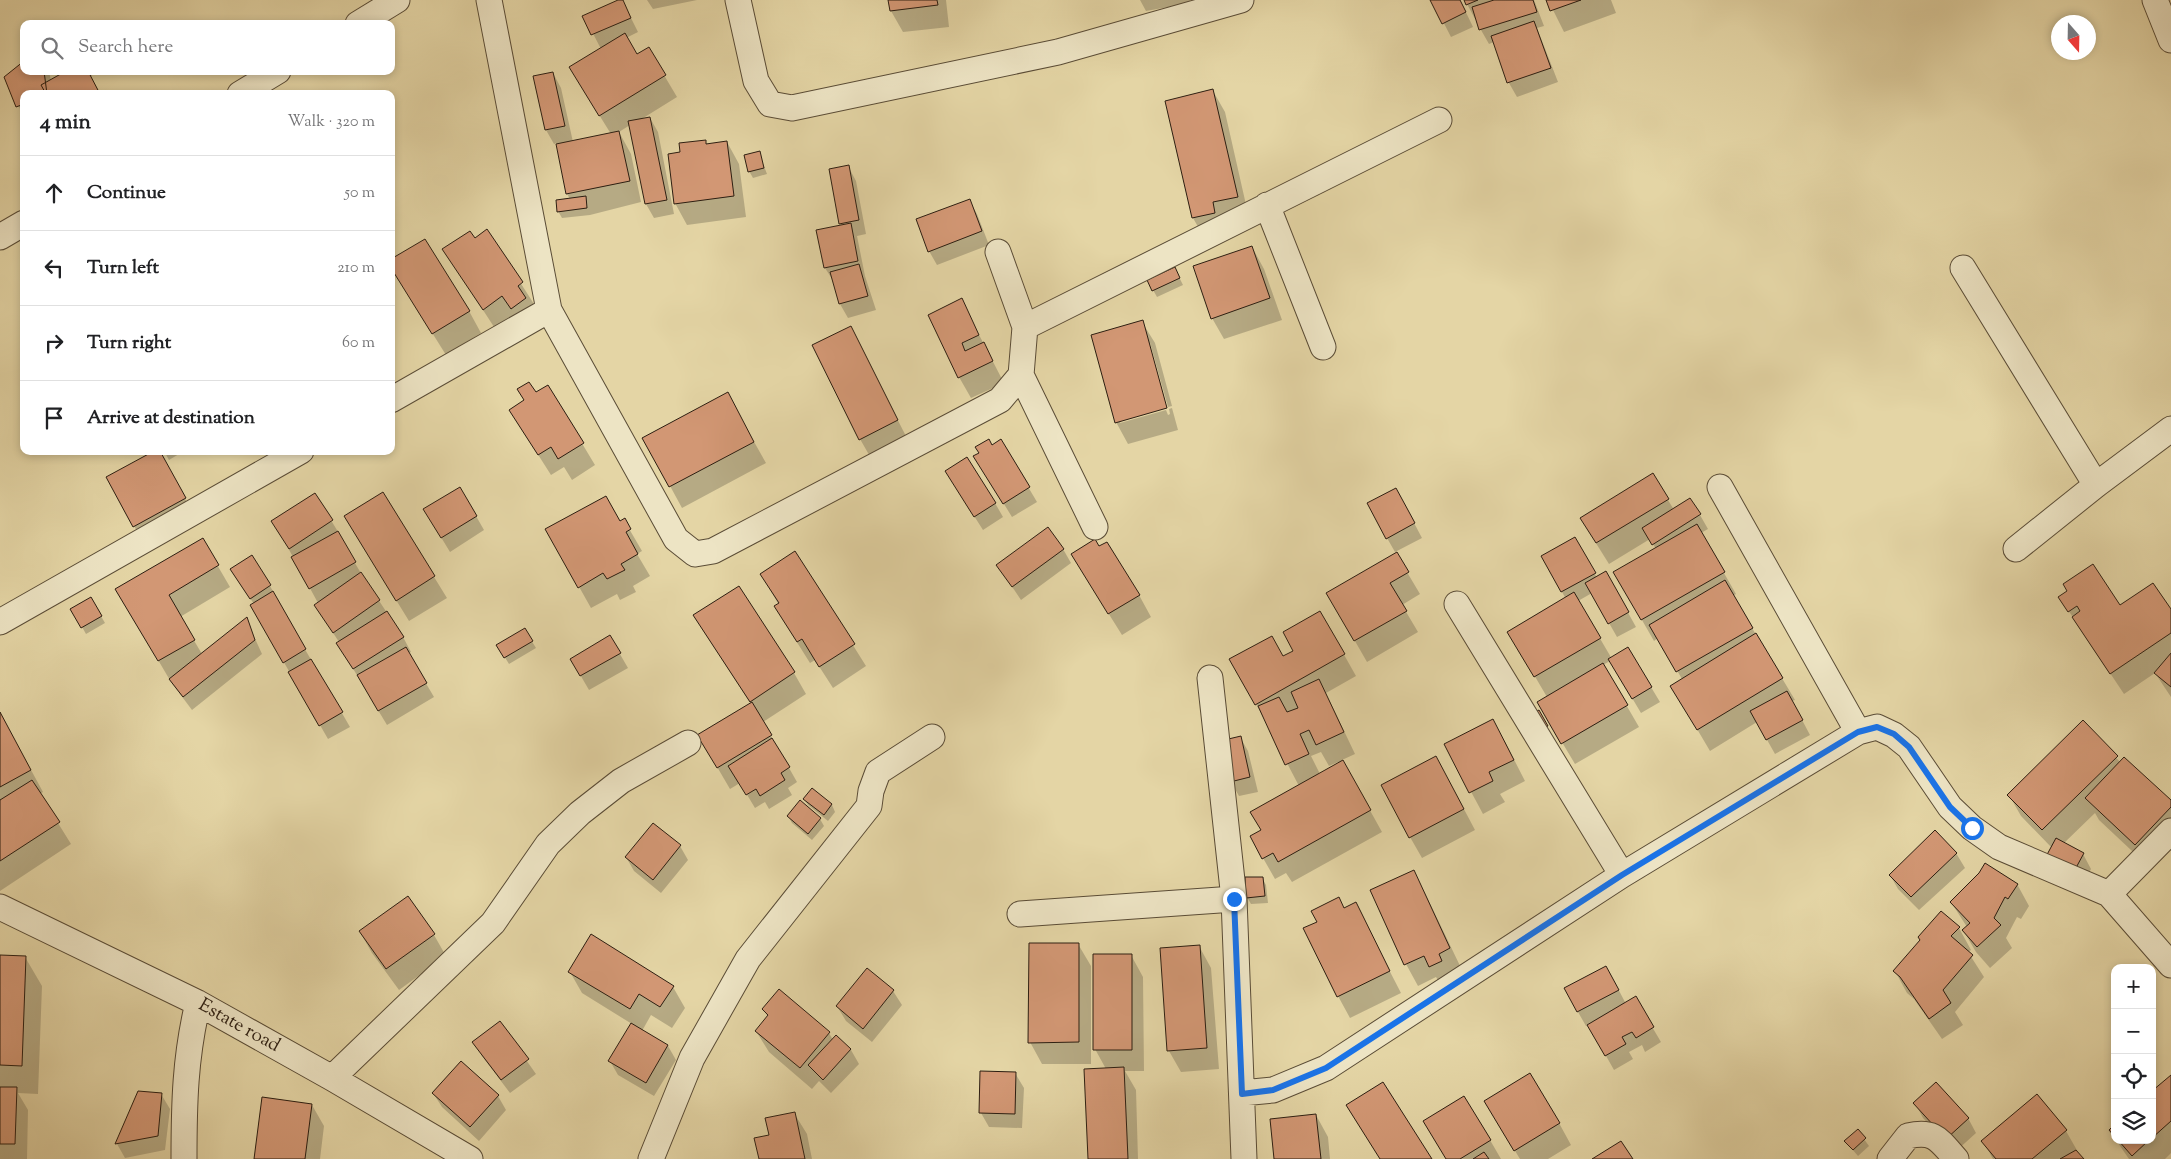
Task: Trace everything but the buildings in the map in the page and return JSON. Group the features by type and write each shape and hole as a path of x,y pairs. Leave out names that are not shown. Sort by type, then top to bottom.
{"street":[{"path":"364,20 397,0"},
{"path":"489,0 549,310 676,539 695,554 713,551 1000,400 1021,375"},
{"path":"738,0 756,81 770,104 792,108 1058,52 1241,0"},
{"path":"2155,0 2171,40"},
{"path":"247,90 271,75"},
{"path":"1025,327 1439,120"},
{"path":"1267,205 1323,347"},
{"path":"0,237 20,225"},
{"path":"998,252 1025,327 1021,375 1095,528"},
{"path":"1963,268 2096,485"},
{"path":"395,398 549,310"},
{"path":"2016,549 2096,485 2171,429"},
{"path":"0,622 293,455"},
{"path":"1720,487 1858,732"},
{"path":"1457,604 1622,875"},
{"path":"1210,678 1234,899 1244,1159"},
{"path":"1242,1094 1273,1090 1326,1068 1622,875 1858,732 1877,727 1894,734 1909,747 1950,807 1972,828 1999,848 2109,894 2171,965"},
{"path":"651,1159 692,1058 748,959 869,806 871,792 878,772 932,737"},
{"path":"332,1078 493,923 548,844 580,813 621,781 688,744"},
{"path":"2109,894 2171,831"},
{"path":"1020,914 1234,899"},
{"name":"Estate road","path":"0,907 198,1003 332,1078 470,1159"},
{"path":"184,1159 184,1099 189,1042 198,1003"},
{"path":"1890,1159 1908,1136 1923,1133 1938,1139 1956,1159"}],"route":[{"path":"1234,899 1242,1094 1273,1090 1326,1068 1350,1054 1622,875 1858,732 1877,727 1894,734 1909,747 1950,807 1972,828"}]}
